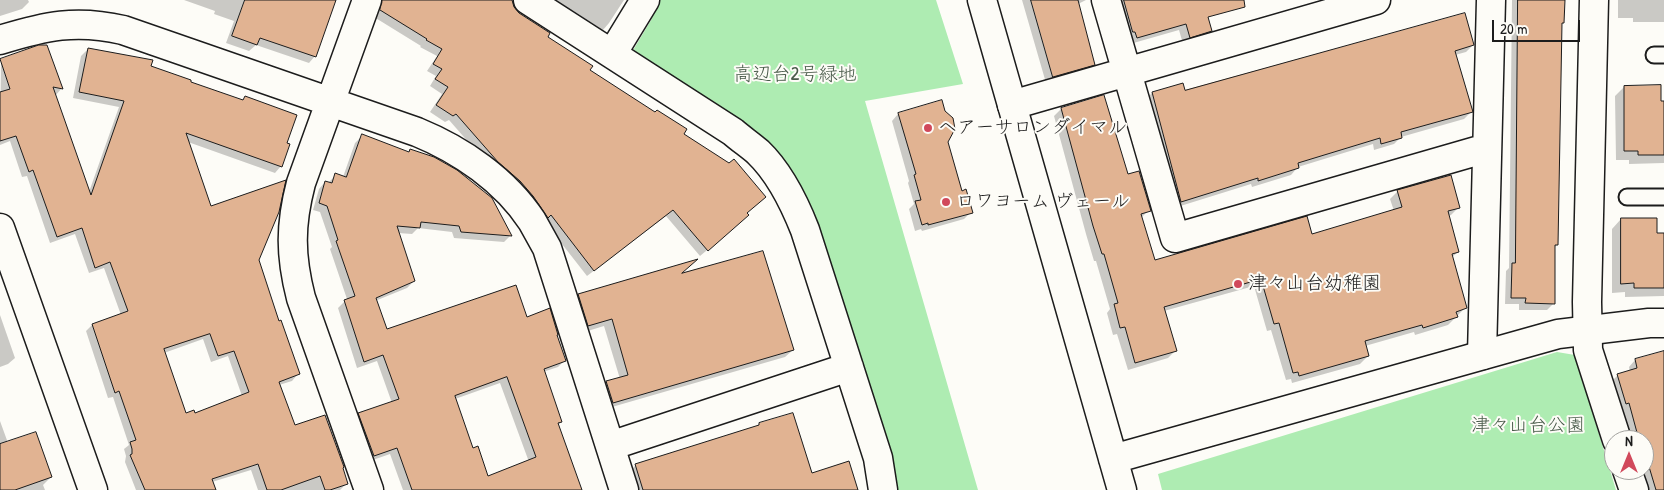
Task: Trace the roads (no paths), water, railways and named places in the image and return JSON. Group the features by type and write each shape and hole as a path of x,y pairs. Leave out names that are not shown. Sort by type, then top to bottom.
{"street":[{"path":"367,0 301,183 294,208 292,236 294,269 300,298 369,490"},
{"path":"528,0 733,132 759,153 779,178 794,202 806,230 878,458 883,490"},
{"path":"612,54 645,0"},
{"path":"982,0 1122,490"},
{"path":"1106,0 1175,238 1487,148"},
{"path":"1012,105 1376,0"},
{"path":"1482,356 1491,0"},
{"path":"1594,0 1587,292 1588,350 1615,430"},
{"path":"0,40 52,26 101,25 123,30 417,132 444,143 473,162 514,199 531,220 547,248 624,490"},
{"path":"0,228 93,490"},
{"path":"1113,459 1558,334 1649,323 1664,323"},
{"path":"610,446 849,367"}],"lane":[{"path":"1628,197 1664,197"}],"place":[{"name":"ヘアーサロンダイマル","path":"928,128"},
{"name":"ロワヨーム ヴェール","path":"946,202"},
{"name":"津々山台幼稚園","path":"1238,284"}],"park label":[{"name":"高辺台2号緑地","path":"795,75"},
{"name":"津々山台公園","path":"1528,426"}]}
